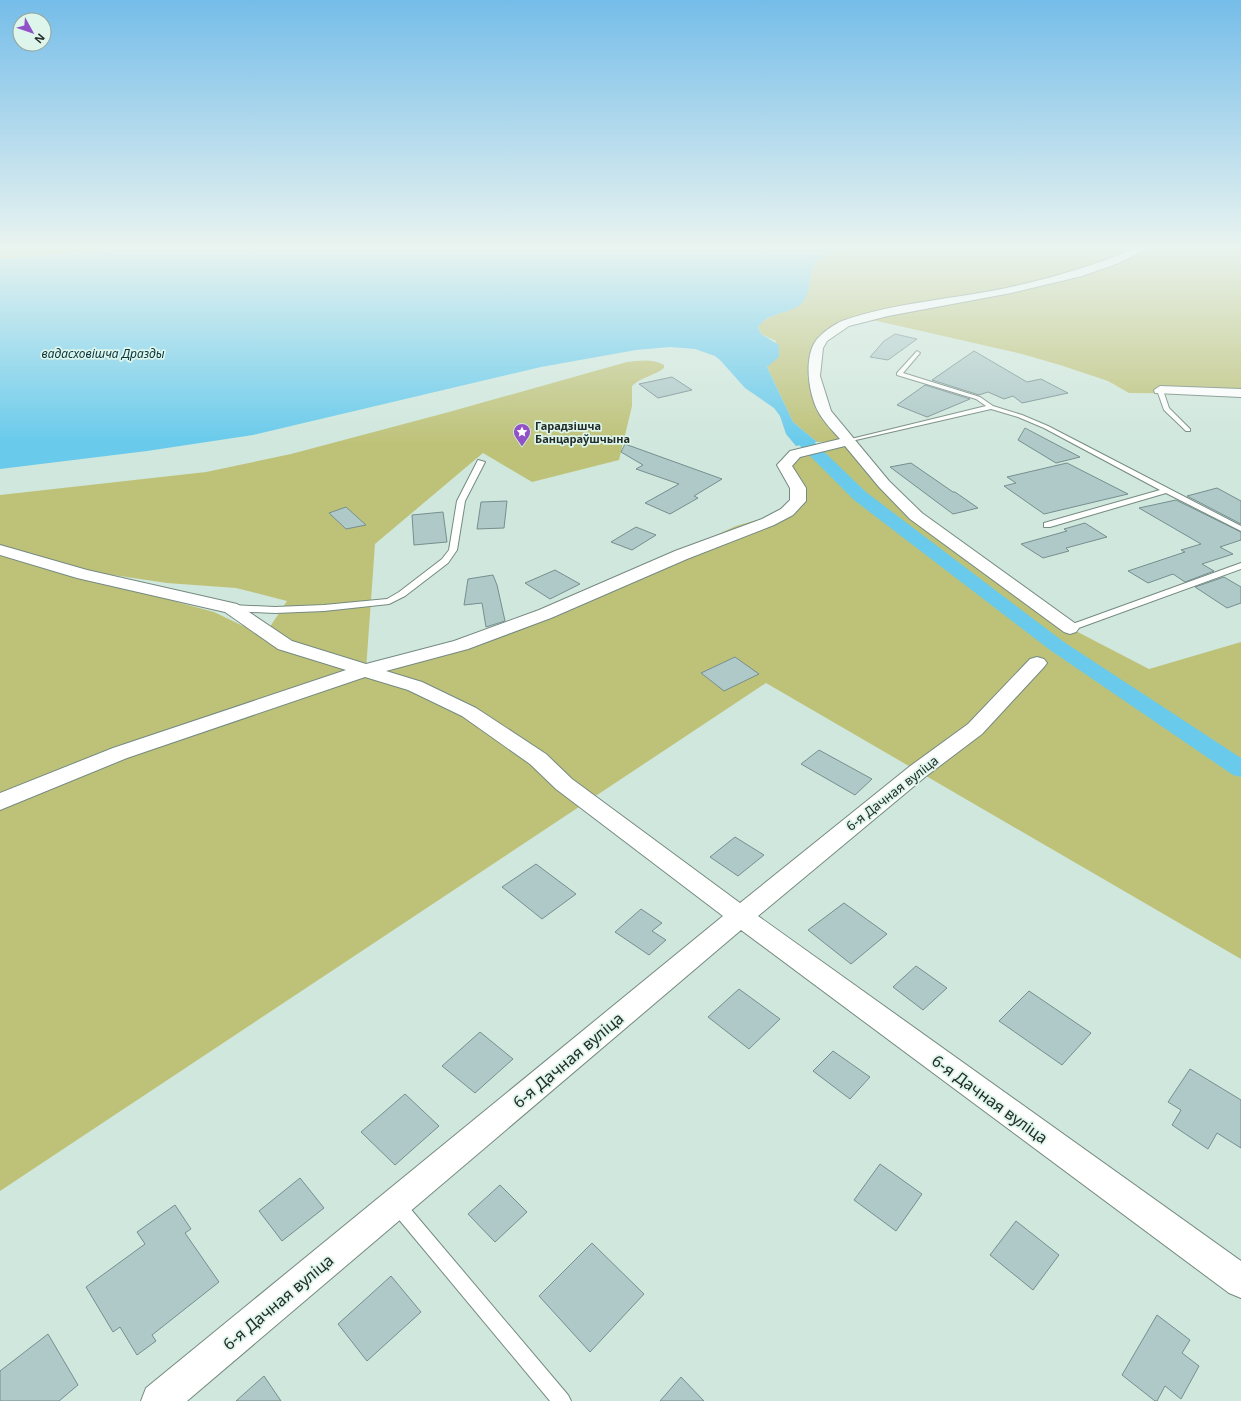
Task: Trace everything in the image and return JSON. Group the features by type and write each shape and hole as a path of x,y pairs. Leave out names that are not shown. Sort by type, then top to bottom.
{"street":[{"path":"894,312 864,318 845,324 833,330 823,339 817,348 814,376 825,412 844,442 916,516 1070,628"},
{"path":"1160,390 1241,394"},
{"path":"0,802 120,753 366,670 461,645 545,614 681,555 768,522 787,512 798,501 798,488 784,465 795,454 844,442"},
{"path":"0,550 83,574 231,608 285,645 415,686 469,712 538,759 564,784 740,916"},
{"name":"6-я Дачная вуліца","path":"159,1401 740,916 917,772 975,729 1038,663"},
{"name":"6-я Дачная вуліца","path":"740,916 1241,1282"}],"lane":[{"path":"917,353 898,374 978,398 991,407 1020,416 1046,427 1241,529"},
{"path":"1160,390 1166,409 1188,430"},
{"path":"844,442 991,407"},
{"path":"231,608 274,610 324,608 389,601 402,594 445,561 453,550 461,501 481,462"},
{"path":"1047,525 1167,490"},
{"path":"1070,628 1241,566"},
{"path":"396,1204 562,1401"}],"green space":[{"path":"783,312 1241,312 1241,394 1129,393 1108,381 1022,354 864,318 823,339 818,393 884,484 1070,628 1149,669 1241,642 1241,959 766,683 0,1191 0,554 214,612 241,625 266,633 287,601 236,588 167,583 86,571 0,545 0,495 206,472 291,454 449,412 627,362 655,361 664,365 664,368 660,371 632,386 632,406 619,460 532,482 483,453 375,544 366,670 545,614 736,526 778,514 792,508 789,458 847,441 817,442 793,422 767,367 776,341 761,334 758,327 769,318"}],"water":[{"name":"вадасховішча Дразды","path":"0,312 783,312 769,318 758,327 761,334 779,345 779,357 767,367 793,422 817,442 796,446 786,434 780,416 774,408 745,388 715,356 695,349 670,347 636,350 541,367 253,435 147,451 0,469"}],"building":[{"path":"895,334 917,339 888,360 870,357 884,341"},
{"path":"974,351 1027,382 1041,379 1068,393 1022,403 1013,396 1004,399 988,392 979,395 932,380"},
{"path":"672,377 692,390 658,398 639,384"},
{"path":"925,385 970,399 927,417 897,405"},
{"path":"1025,428 1080,457 1056,463 1018,440"},
{"path":"625,444 722,479 694,496 698,498 670,514 645,503 679,484 636,469 643,465 621,452"},
{"path":"911,463 978,508 953,514 890,467"},
{"path":"1067,463 1128,494 1044,514 1004,486 1016,483 1007,477"},
{"path":"1217,488 1241,501 1241,524 1187,496"},
{"path":"1176,500 1241,532 1241,540 1220,547 1233,554 1202,564 1214,571 1185,582 1173,574 1148,583 1128,571 1185,552 1181,550 1201,544 1139,508"},
{"path":"507,501 504,528 477,529 481,502"},
{"path":"346,507 366,525 346,529 329,513"},
{"path":"443,512 447,542 414,545 412,515"},
{"path":"1085,523 1107,537 1066,548 1069,551 1043,558 1021,544 1067,531 1064,529"},
{"path":"636,527 656,535 632,550 611,542"},
{"path":"555,570 580,584 550,599 525,583"},
{"path":"493,575 497,585 505,621 486,627 482,603 464,605 468,579"},
{"path":"1224,577 1241,587 1241,603 1227,608 1195,587"},
{"path":"735,657 759,674 724,691 701,673"},
{"path":"819,750 872,779 855,795 801,764"},
{"path":"735,837 764,855 738,876 710,857"},
{"path":"536,864 576,894 542,919 502,887"},
{"path":"844,903 887,934 851,964 808,930"},
{"path":"641,909 662,923 652,931 666,940 649,955 615,932"},
{"path":"916,966 947,988 923,1010 893,987"},
{"path":"739,989 780,1019 749,1049 708,1017"},
{"path":"1029,991 1091,1033 1062,1065 999,1021"},
{"path":"480,1032 513,1059 475,1093 442,1066"},
{"path":"833,1051 870,1077 850,1099 813,1071"},
{"path":"1190,1069 1241,1100 1241,1148 1217,1133 1208,1149 1172,1125 1181,1110 1168,1102"},
{"path":"405,1094 439,1126 395,1165 361,1132"},
{"path":"880,1164 922,1194 896,1231 854,1200"},
{"path":"300,1178 324,1208 282,1241 259,1211"},
{"path":"500,1185 527,1212 495,1242 468,1214"},
{"path":"175,1205 191,1229 185,1233 219,1282 152,1335 156,1341 137,1355 120,1327 113,1332 86,1287 145,1244 137,1232"},
{"path":"1016,1221 1059,1255 1033,1290 990,1255"},
{"path":"592,1243 644,1294 590,1352 539,1296"},
{"path":"391,1276 421,1312 367,1361 338,1324"},
{"path":"1157,1315 1190,1340 1182,1353 1199,1366 1181,1399 1165,1386 1157,1401 1155,1401 1122,1375"},
{"path":"48,1334 78,1385 59,1401 0,1401 0,1371"},
{"path":"264,1376 281,1401 236,1401"},
{"path":"681,1377 704,1401 660,1401"}],"waterway":[{"path":"807,444 860,496 1057,646 1241,769"}],"place":[{"name":"Гарадзішча Банцараўшчына","path":"522,447"}]}
